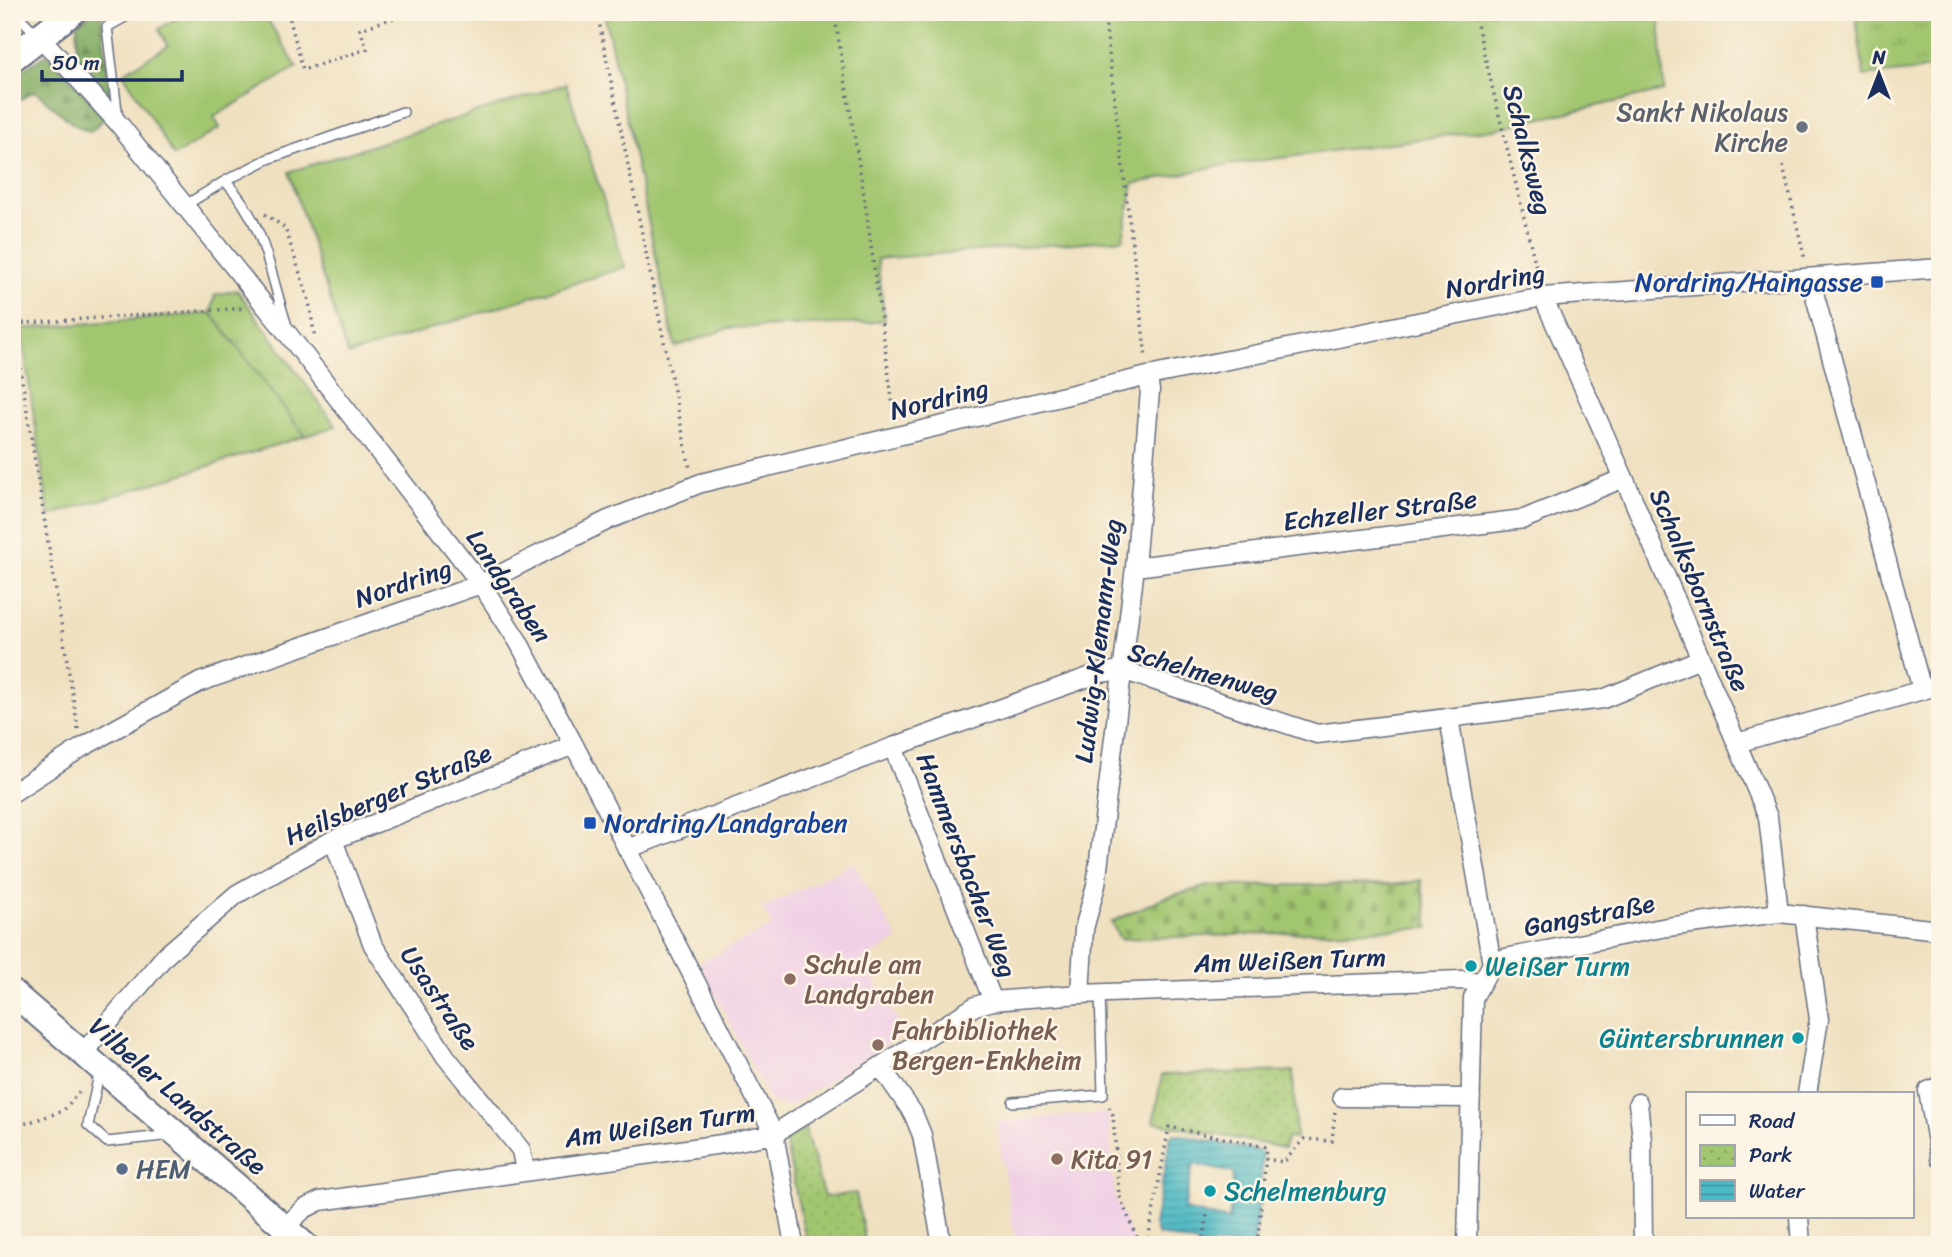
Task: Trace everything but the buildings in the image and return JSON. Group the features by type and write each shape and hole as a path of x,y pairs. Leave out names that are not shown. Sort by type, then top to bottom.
{"main road":[{"path":"12,58 72,12"},
{"name":"Vilbeler Landstraße","path":"12,992 304,1245"}],"street":[{"name":"Landgraben","path":"41,38 118,124 291,338 481,584 517,641 574,745 774,1135 794,1245"},
{"name":"Nordring","path":"12,793 81,748 200,682 481,584 608,520 693,485 1148,376 1543,297 1940,268"},
{"path":"1737,743 1931,688 1810,278"},
{"name":"Schalksbornstraße","path":"1543,297 1624,478 1768,817 1779,913"},
{"name":"Ludwig-Klemann-Weg","path":"1080,993 1084,929 1096,886 1135,567 1150,391 1148,376"},
{"name":"Echzeller Straße","path":"1135,567 1524,519 1624,478"},
{"name":"Schelmenweg","path":"627,849 893,747 1100,673 1122,670 1317,734 1603,699 1700,659"},
{"path":"1449,718 1492,964 1474,998 1467,1245"},
{"name":"Heilsberger Straße","path":"92,1061 165,956 237,894 333,840 574,745"},
{"name":"Hammersbacher Weg","path":"893,747 993,1001"},
{"name":"Usastraße","path":"333,840 373,945 446,1057 521,1150 525,1171"},
{"name":"Gangstraße","path":"1492,964 1506,958 1667,927 1779,913 1940,930"},
{"path":"1804,915 1819,1019 1807,1092"},
{"name":"Am Weißen Turm","path":"285,1227 304,1209 320,1201 774,1135 975,1006 993,1001 1080,993 1462,980 1481,982"},
{"path":"881,1067 913,1114 922,1135 942,1245"},
{"path":"1940,1086 1928,1091 1940,1160"},
{"path":"1342,1097 1471,1098"},
{"path":"1638,1103 1642,1139 1643,1245"},
{"path":"1799,1218 1801,1245"}],"lane":[{"path":"15,12 41,38"},
{"path":"118,124 107,27 134,12"},
{"path":"184,206 268,159 403,112"},
{"path":"225,181 242,198 259,231 291,338"},
{"path":"1013,1102 1103,1095 1100,993"},
{"path":"92,1061 88,1125 107,1142 177,1134"}],"path":[{"path":"288,12 303,70 367,49 360,29 412,12"},
{"path":"597,12 693,485"},
{"path":"834,12 864,195 897,436"},
{"path":"1104,12 1148,376"},
{"name":"Schalksweg","path":"1474,12 1543,297"},
{"path":"1783,166 1810,278"},
{"path":"242,198 285,228 309,301 320,376"},
{"path":"81,748 13,324 266,307"},
{"path":"12,1128 63,1111 92,1061"},
{"path":"1103,1095 1113,1115 1119,1195 1140,1245"},
{"path":"1265,1159 1284,1162 1304,1139 1332,1141 1335,1111 1342,1097"},
{"path":"1147,1245 1169,1127 1267,1147 1256,1245"},
{"path":"1202,1245 1207,1215"}],"shaded area":[{"name":"Schule am Landgraben","path":"853,863 898,939 862,961 905,1033 787,1107 770,1101 699,963 772,926 763,908"},
{"name":"Kita 91","path":"1108,1113 1115,1198 1135,1245 1016,1245 996,1121"}],"green space":[{"path":"92,12 101,12 110,94 105,93 77,61 77,24"},
{"path":"187,12 263,12 297,67 214,117 220,128 174,156 123,73 168,46 159,29"},
{"path":"604,12 1659,12 1664,91 1494,129 1214,167 1133,184 1123,239 877,259 885,320 869,323 729,328 675,347"},
{"path":"1855,12 1940,12 1940,68 1864,76"},
{"path":"47,54 106,117 90,132 73,124 35,91 12,104 12,77"},
{"path":"566,84 625,267 348,355 289,172"},
{"path":"237,290 336,426 305,436 211,313 215,295"},
{"path":"211,313 305,436 49,516 21,329"},
{"path":"1421,880 1429,928 1120,939 1111,922 1163,898 1208,886 1401,884"},
{"path":"1293,1071 1296,1139 1287,1138 1284,1148 1153,1122 1162,1075"},
{"path":"805,1129 824,1197 856,1193 866,1245 807,1245 785,1139"}],"water":[{"path":"1175,1134 1259,1151 1263,1156 1254,1245 1201,1245 1157,1234 1154,1225 1171,1136","holes":["1193,1164 1234,1173 1229,1220 1184,1210"]}],"place":[{"name":"Sankt Nikolaus Kirche","path":"1802,127"},
{"name":"Nordring/Haingasse","path":"1877,282"},
{"name":"Nordring/Landgraben","path":"590,823"},
{"name":"Weißer Turm","path":"1471,966"},
{"name":"Schule am Landgraben","path":"790,979"},
{"name":"Güntersbrunnen","path":"1798,1038"},
{"name":"Fahrbibliothek Bergen-Enkheim","path":"878,1045"},
{"name":"Kita 91","path":"1057,1159"},
{"name":"HEM","path":"122,1169"},
{"name":"Schelmenburg","path":"1210,1191"}]}
